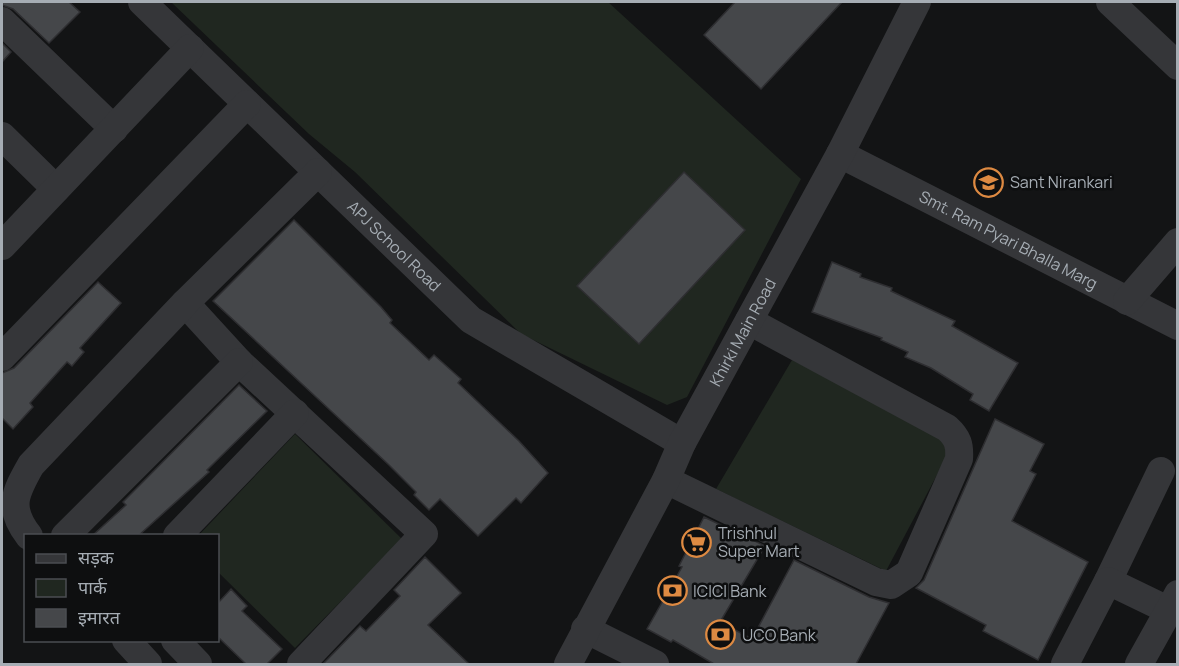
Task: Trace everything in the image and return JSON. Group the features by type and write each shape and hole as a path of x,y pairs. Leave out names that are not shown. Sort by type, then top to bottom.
{"street":[{"name":"APJ School Road","path":"142,2 471,320 682,443"},
{"name":"Khirki Main Road","path":"568,664 666,480 682,443 840,154 917,2"},
{"path":"1110,2 1178,66"},
{"path":"2,21 114,129"},
{"path":"2,246 190,48"},
{"path":"2,357 247,104"},
{"path":"2,136 56,189"},
{"name":"Smt. Ram Pyari Bhalla Marg","path":"840,154 1178,326"},
{"path":"27,534 18,522 15,507 17,490 31,465 185,303 318,172"},
{"path":"1127,301 1178,242"},
{"path":"185,303 239,362 424,534 301,664"},
{"path":"666,480 876,582 891,585 909,573 959,459 960,446 955,436 947,428 749,321"},
{"path":"67,534 239,362"},
{"path":"179,534 295,412"},
{"path":"1065,664 1161,471"},
{"path":"1108,581 1173,602 1139,664"},
{"path":"585,629 656,664"},
{"path":"128,642 148,664"},
{"path":"177,642 198,664"}],"green space":[{"path":"171,2 608,2 801,179 687,397 667,405 521,334 355,172 309,134"},
{"path":"792,360 956,439 886,571 716,489"},
{"path":"295,434 402,539 295,648 219,573 219,534 200,534"}],"building":[{"path":"2,2 69,2 80,12 49,43 13,9 2,5"},
{"path":"735,2 842,2 761,89 704,35"},
{"path":"2,43 11,52 2,62"},
{"path":"684,172 745,230 639,344 577,286"},
{"path":"294,220 381,307 392,320 390,323 429,360 434,355 461,379 458,383 519,441 548,473 521,503 516,498 478,536 440,499 429,510 414,495 416,492 389,465 213,301"},
{"path":"832,262 861,274 860,277 892,288 891,291 955,321 952,326 1018,363 989,411 970,400 973,394 931,368 905,357 908,352 881,340 882,338 812,312"},
{"path":"98,282 121,303 80,348 84,352 72,366 67,362 30,403 33,407 13,429 2,418 2,373 14,368"},
{"path":"239,385 267,411 207,470 209,472 140,534 94,534 126,505 123,502"},
{"path":"995,419 1044,444 1030,471 1036,474 1012,521 1088,562 1038,660 983,631 986,625 916,588 924,580"},
{"path":"704,517 765,546 720,622 752,639 794,560 869,597 889,603 856,664 714,664 673,640 671,642 647,629 682,567 679,566"},
{"path":"425,557 461,593 428,625 469,664 323,664 360,626 366,631 400,596 394,590"},
{"path":"231,589 247,606 242,611 282,649 267,664 246,664 219,638 219,602"}],"place":[{"name":"Sant Nirankari","path":"989,182"},
{"name":"Trishhul Super Mart","path":"697,542"},
{"name":"ICICI Bank","path":"672,591"},
{"name":"UCO Bank","path":"721,635"}]}
